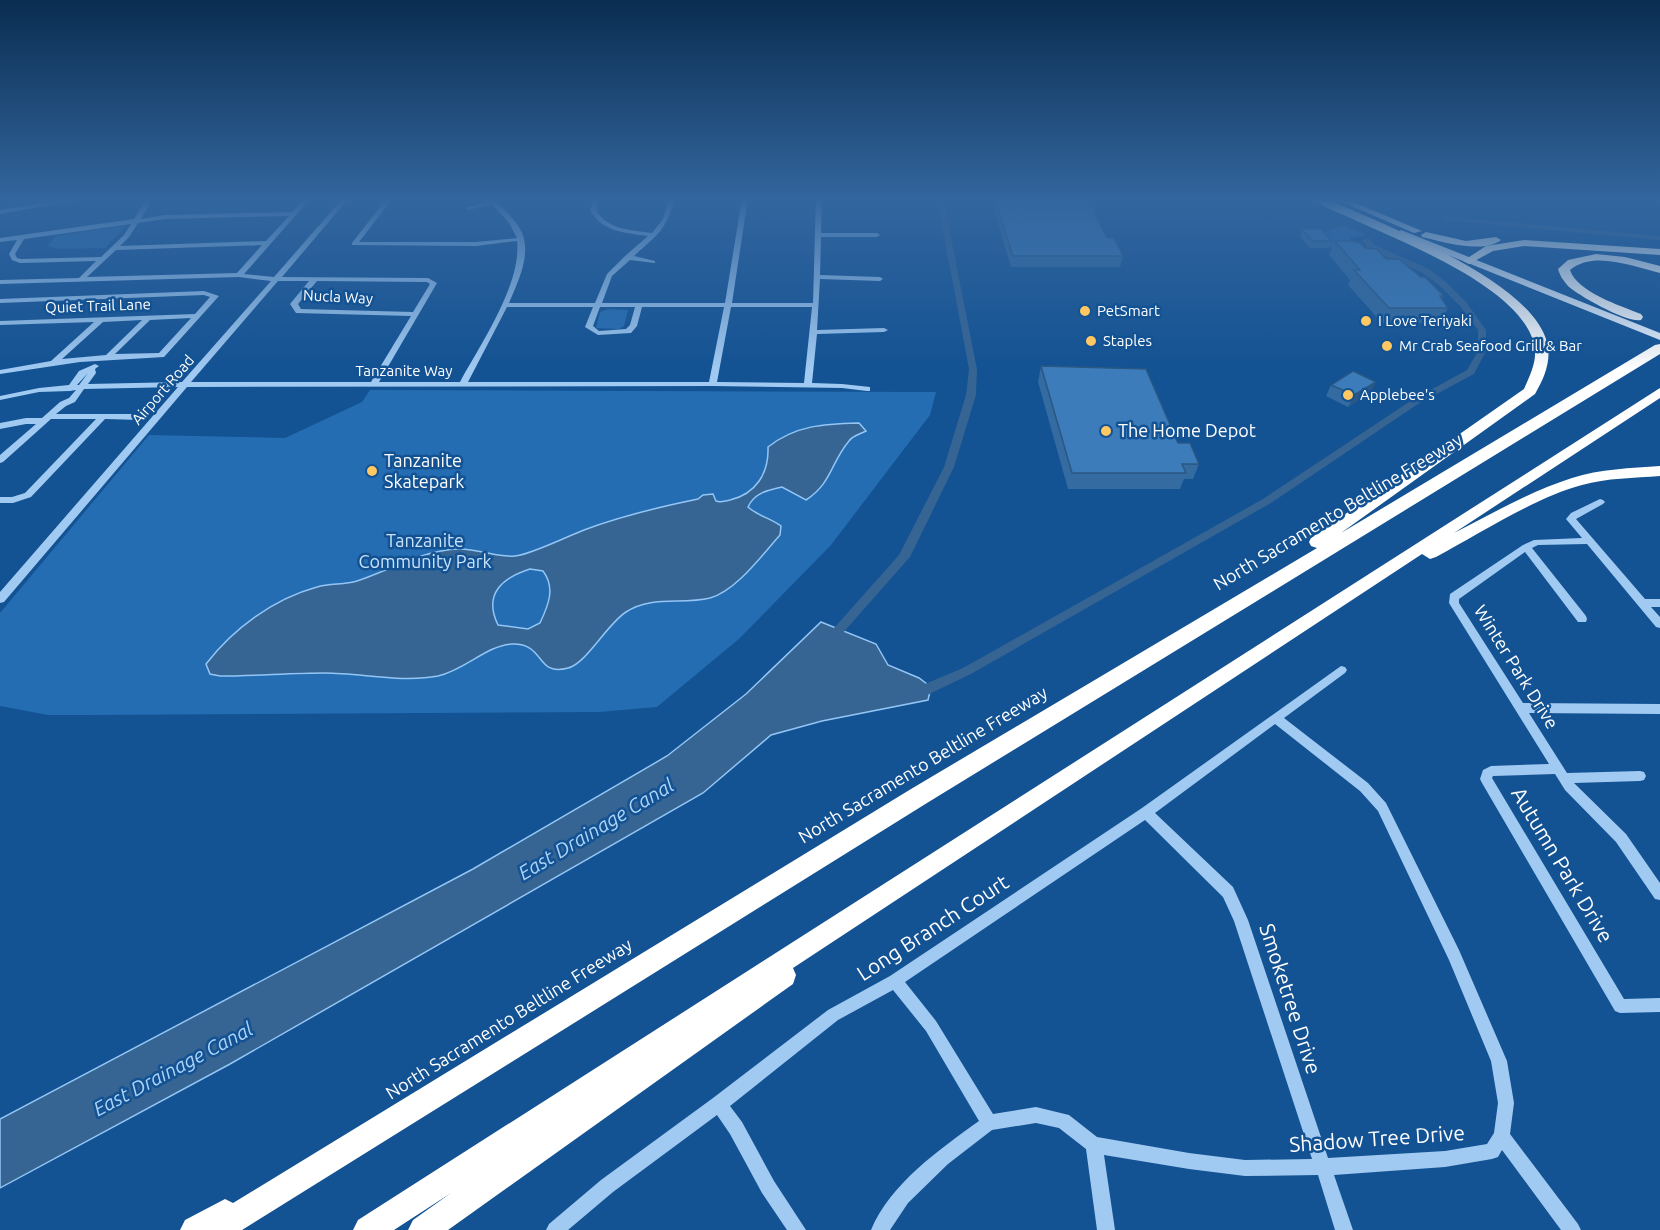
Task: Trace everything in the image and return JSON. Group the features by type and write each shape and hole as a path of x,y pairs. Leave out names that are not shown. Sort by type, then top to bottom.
{"highway":[{"path":"1200,626 1530,391 1540,376 1543,360 1541,342 1517,306 1497,288 1438,255"},
{"path":"1473,258 1477,255"},
{"path":"1634,321 1577,288 1566,279 1564,269 1572,262 1597,258 1622,260 1660,270"},
{"name":"North Sacramento Beltline Freeway","path":"215,1230 1200,626 1660,348"},
{"path":"368,1230 1660,392"},
{"path":"1348,595 1545,493 1578,481 1616,474 1660,471"},
{"path":"423,1230 1012,814"},
{"path":"195,1230 333,1157"}],"main road":[{"path":"1466,255 1634,321 1660,337"},
{"path":"1468,255 1473,258"},
{"path":"1634,321 1660,326"}],"street":[{"path":"13,255 14,259 20,261 102,259"},
{"path":"80,279 106,255"},
{"path":"239,275 256,255"},
{"name":"Airport Road","path":"0,599 296,255"},
{"path":"462,385 504,305 521,266 523,255"},
{"path":"712,384 736,255"},
{"path":"808,386 816,305 818,255"},
{"path":"639,306 633,326 628,331 598,333 589,327 609,275 627,257 653,262"},
{"path":"0,282 239,275 276,279 428,280 434,283 373,384"},
{"path":"817,277 880,279"},
{"name":"Nucla Way","path":"315,279 294,304 298,311 416,314"},
{"path":"0,301 204,293 215,296 161,355 108,356 54,361 0,372"},
{"path":"504,305 816,305"},
{"name":"Quiet Trail Lane","path":"0,323 197,316"},
{"path":"63,404 61,401 82,373 92,369 108,356 148,318"},
{"path":"54,361 100,320"},
{"path":"814,332 884,330"},
{"path":"0,460 63,404 72,400 83,387 92,369"},
{"name":"Tanzanite Way","path":"0,398 39,390 71,387 185,385 712,384 867,389"},
{"path":"0,501 28,495 103,416"},
{"path":"0,426 47,419 103,416 141,417"},
{"path":"1600,502 1574,515 1571,519 1660,624"},
{"path":"1582,619 1526,547 1537,542 1589,541"},
{"name":"Winter Park Drive","path":"1526,547 1454,597 1454,603 1579,797 1621,838 1659,890"},
{"path":"1642,603 1660,603"},
{"name":"Long Branch Court","path":"555,1230 607,1186 719,1104 833,1015 895,981 1146,812 1341,670"},
{"path":"1522,708 1660,709"},
{"path":"1275,718 1364,787 1382,807 1454,955 1499,1061 1506,1103 1502,1136 1572,1230"},
{"name":"Autumn Park Drive","path":"1562,773 1491,771 1487,774 1486,779 1620,1006 1660,1005"},
{"path":"1562,773 1640,776"},
{"name":"Smoketree Drive","path":"1146,812 1228,892 1248,939 1344,1230"},
{"path":"895,981 932,1026 989,1123"},
{"path":"719,1104 736,1128 768,1187 797,1230"},
{"name":"Shadow Tree Drive","path":"880,1230 902,1197 942,1158 989,1123 1036,1115 1063,1121 1094,1145 1245,1168 1323,1167 1445,1160 1492,1151 1502,1136"},
{"path":"1094,1145 1106,1230"}],"green space":[{"path":"609,309 628,310 624,326 619,329 596,328 600,312"},
{"name":"Tanzanite Community Park","path":"370,390 936,392 930,415 831,545 740,638 657,707 599,712 48,715 0,706 0,613 149,435 285,438 362,402"}],"water":[{"path":"859,423 866,431 850,439 821,487 806,500 782,487 754,498 748,507 781,526 780,535 739,580 720,594 710,598 656,602 626,612 611,625 582,659 568,668 558,670 550,668 530,649 523,645 512,644 503,645 485,653 448,673 424,678 339,673 220,676 210,674 206,664 241,627 270,607 301,592 322,586 357,581 418,557 444,550 465,549 502,556 522,555 598,525 640,512 698,499 703,495 713,494 718,502 730,500 747,493 754,487 763,474 768,447 789,434 822,425","holes":["530,569 543,571 550,590 548,604 540,623 528,629 498,625 493,604 498,589 504,582 520,573"]},
{"path":"821,622 876,644 888,665 919,678 931,687 928,700 822,721 771,735 703,793 230,1064 0,1188 0,1119 473,869 667,756 746,694"}],"building":[{"path":"1013,255 1123,256 1013,256"},
{"path":"1347,255 1383,255 1386,259 1399,259 1421,277 1425,277 1444,296 1440,296 1448,308 1389,308 1354,270 1360,270"},
{"name":"The Home Depot","path":"1041,366 1146,369 1178,443 1190,443 1199,464 1182,464 1186,473 1072,473"},
{"path":"1353,371 1376,382 1354,395 1331,385"}],"waterway":[{"name":"East Drainage Canal","path":"830,640 904,557 949,467 971,395 973,369 951,255"},
{"path":"918,693 967,671 1267,501 1415,402 1471,372 1482,351 1482,330 1463,304 1442,283 1424,270 1390,255"}],"place":[{"name":"PetSmart","path":"1085,311"},
{"name":"I Love Teriyaki","path":"1366,321"},
{"name":"Staples","path":"1091,341"},
{"name":"Mr Crab Seafood Grill & Bar","path":"1387,346"},
{"name":"Applebee's","path":"1348,395"},
{"name":"The Home Depot","path":"1106,431"},
{"name":"Tanzanite Skatepark","path":"372,471"}]}
